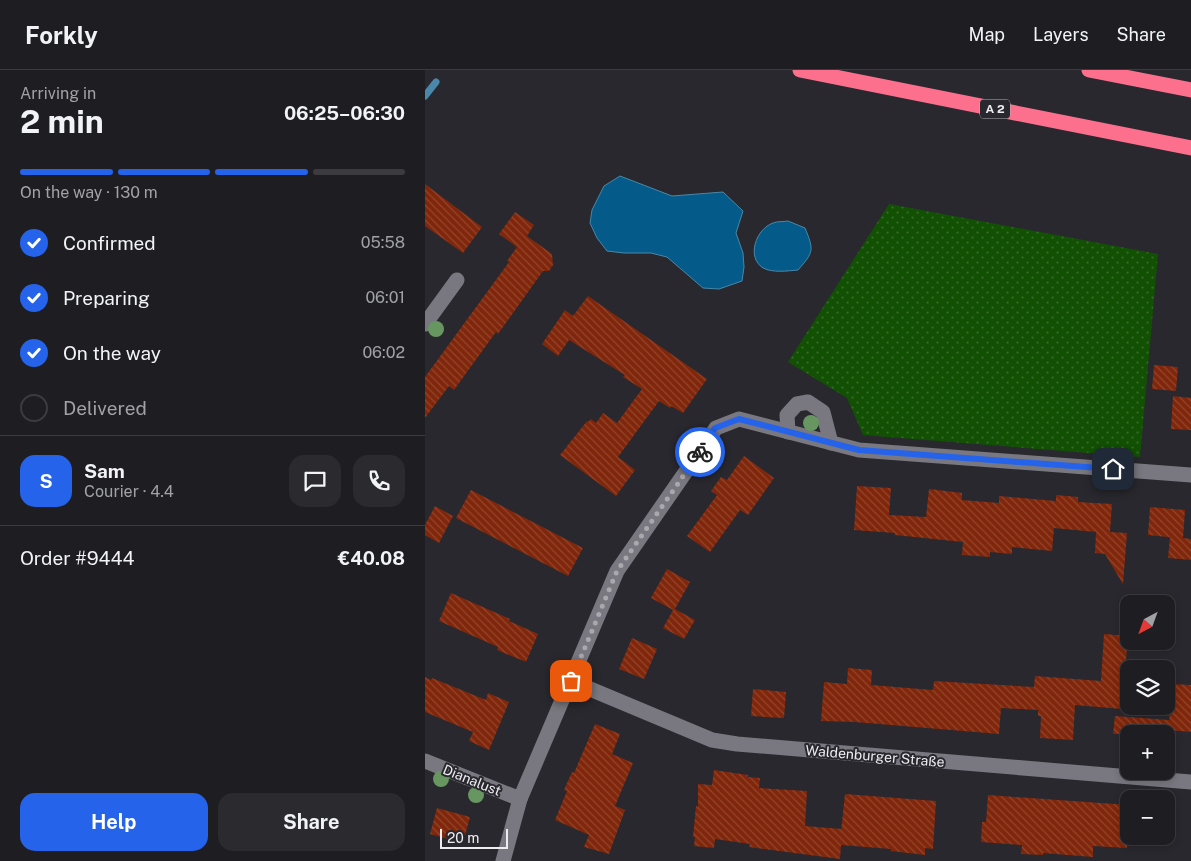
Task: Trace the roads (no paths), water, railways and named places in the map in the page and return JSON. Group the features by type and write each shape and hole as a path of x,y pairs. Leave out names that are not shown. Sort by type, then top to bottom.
{"highway":[{"name":"A 2","path":"800,70 1191,148"},
{"path":"1089,70 1191,90"}],"street":[{"path":"425,324 457,280"},
{"path":"788,432 787,415 797,404 808,402 823,412 831,443"},
{"path":"503,861 520,799 617,571 715,428 739,419 859,450 1191,474"},
{"name":"Waldenburger Straße","path":"571,681 712,740 737,744 1191,782"},
{"name":"Dianalust","path":"425,761 520,799"}],"water":[{"path":"620,176 672,196 723,192 743,211 736,233 743,253 742,281 719,289 703,288 667,257 651,253 607,251 597,238 590,223 592,210 604,186"},
{"path":"788,221 805,228 811,246 810,255 798,270 767,270 758,263 755,257 755,244 758,237 767,226 776,222"}],"waterway":[{"path":"425,96 436,82"}]}
